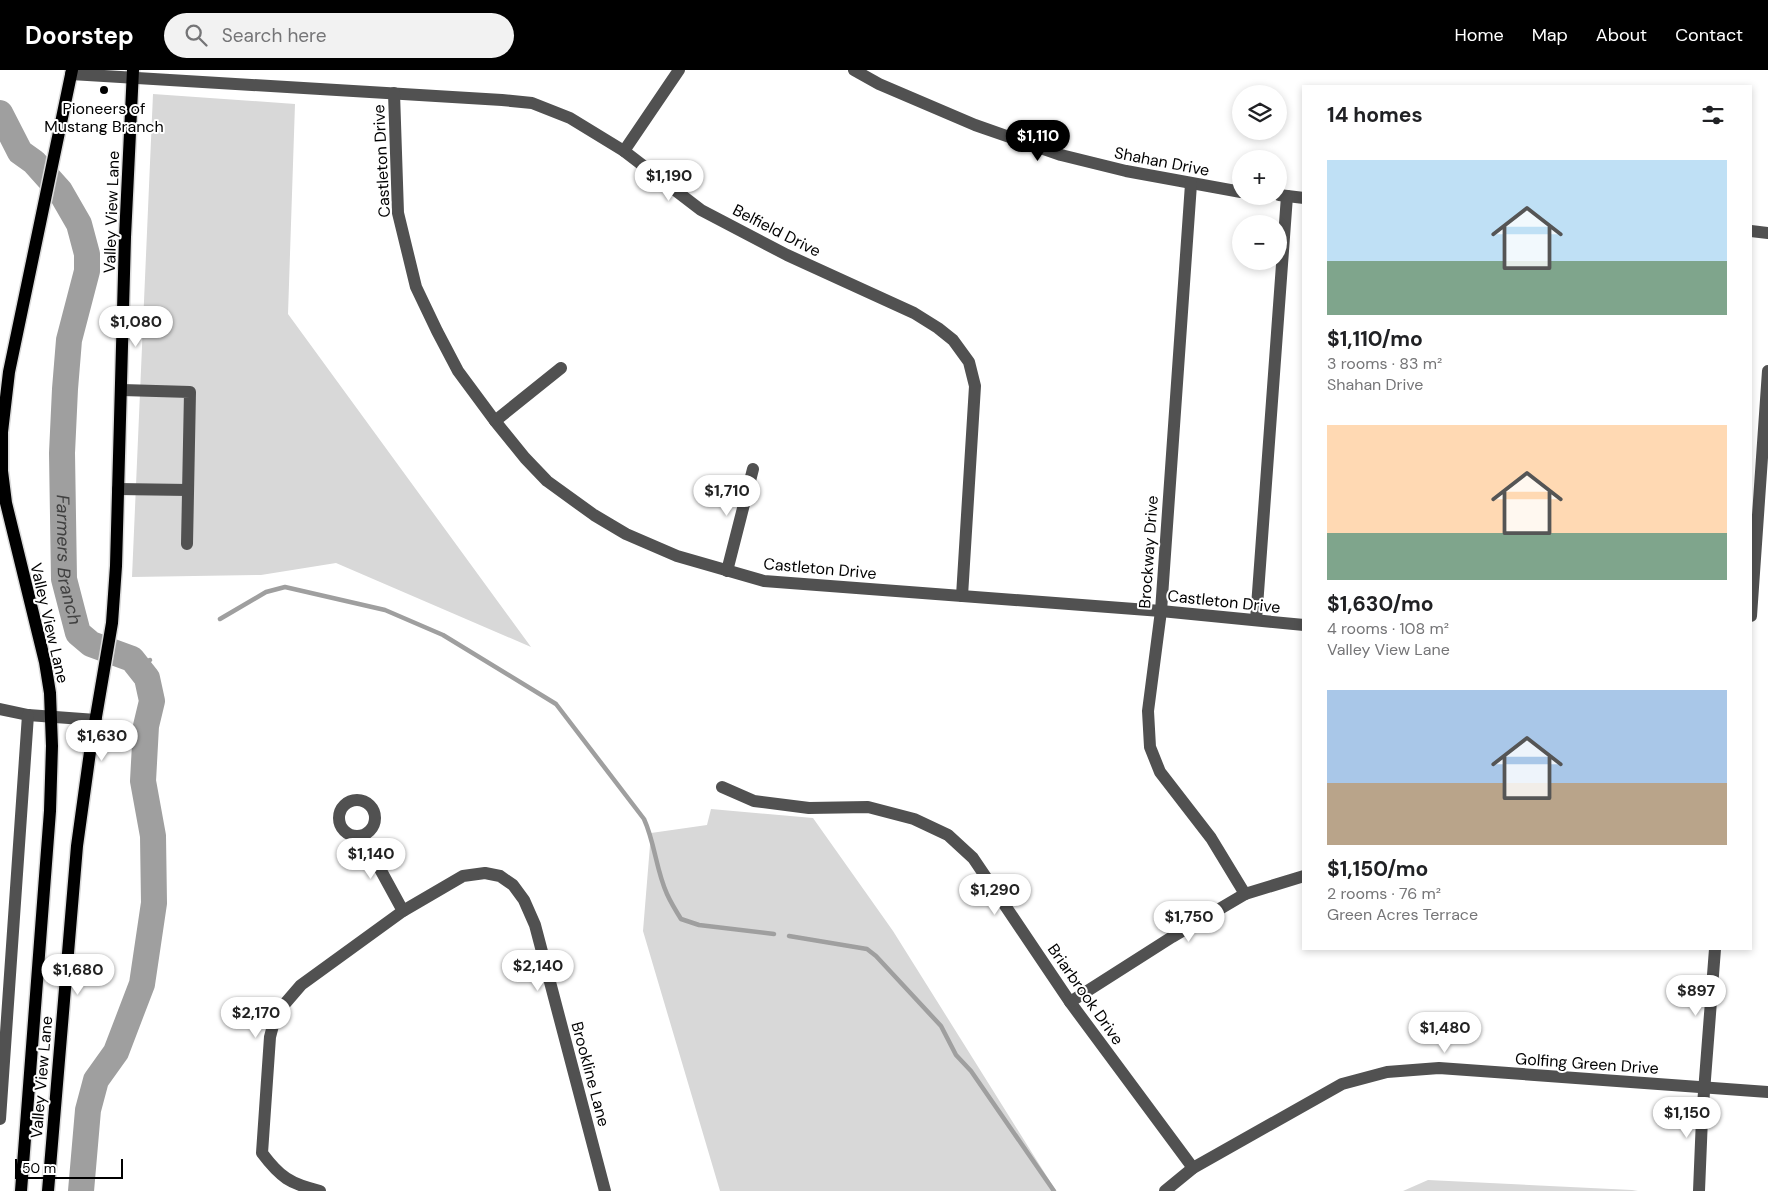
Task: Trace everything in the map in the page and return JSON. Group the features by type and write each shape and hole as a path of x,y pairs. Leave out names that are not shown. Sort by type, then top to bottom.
{"main road":[{"name":"Valley View Lane","path":"21,1191 50,811 52,746 50,692 39,630 15,545 6,503 2,471 2,432 8,372 72,72"},
{"name":"Valley View Lane","path":"48,1191 76,846 112,623 116,566 125,237 133,74"}],"street":[{"path":"624,151 679,70"},
{"name":"Shahan Drive","path":"854,70 879,84 975,125 1061,155 1126,171 1232,191"},
{"name":"Belfield Drive","path":"72,72 133,74 532,103 570,118 624,151 701,210 787,255 914,313 953,340 969,362 975,386 962,596"},
{"name":"Castleton Drive","path":"394,94 398,213 416,287 436,331 458,371 524,458 547,480 594,514 626,534 677,556 764,580 1161,611 1302,625"},
{"name":"Brockway Drive","path":"1192,184 1161,611 1148,711 1150,747 1160,772 1211,838 1245,894"},
{"path":"1287,196 1302,198"},
{"path":"1256,620 1282,205"},
{"path":"1752,231 1768,232"},
{"path":"495,422 561,368"},
{"path":"1752,602 1768,371"},
{"path":"122,390 190,392 187,544"},
{"path":"727,571 753,469"},
{"path":"118,489 188,490"},
{"path":"0,709 28,716 96,720"},
{"path":"0,1119 28,716"},
{"name":"Briarbrook Drive","path":"722,787 754,801 808,808 868,807 914,820 948,835 973,858 1070,1002 1193,1168"},
{"path":"362,836 403,911"},
{"name":"Brookline Lane","path":"320,1191 294,1183 277,1172 262,1153 270,1037 276,1014 301,985 403,911 463,876 485,873 500,876 513,885 524,900 535,925 605,1191"},
{"path":"1070,1002 1172,937 1245,894 1302,877"},
{"path":"1699,1191 1701,1136 1715,950"},
{"name":"Golfing Green Drive","path":"1165,1191 1193,1168 1342,1084 1386,1072 1439,1068 1768,1092"}],"shaded area":[{"path":"153,94 295,104 288,314 531,647 336,563 261,575 132,577"},
{"path":"711,809 813,818 893,931 1056,1191 720,1191 643,931 651,833 707,825"},
{"path":"1428,1180 1632,1190 1638,1191 1403,1191"}],"waterway":[{"name":"Farmers Branch","path":"0,113 20,152 34,162 60,191 79,224 87,254 87,271 69,340 65,389 62,453 64,579 78,633 91,644 132,659 147,678 152,701 146,726 143,781 153,836 154,903 142,984 116,1052 96,1080 88,1110 81,1191"},
{"path":"220,619 266,592 285,587 385,610 443,635 556,704 644,819 651,837 663,885 681,919 699,925 774,934"},
{"path":"139,667 150,660"},
{"path":"789,936 867,949 876,956 941,1026 956,1055 971,1071 1054,1191"}],"place":[{"name":"Pioneers of Mustang Branch","path":"104,90"}]}
